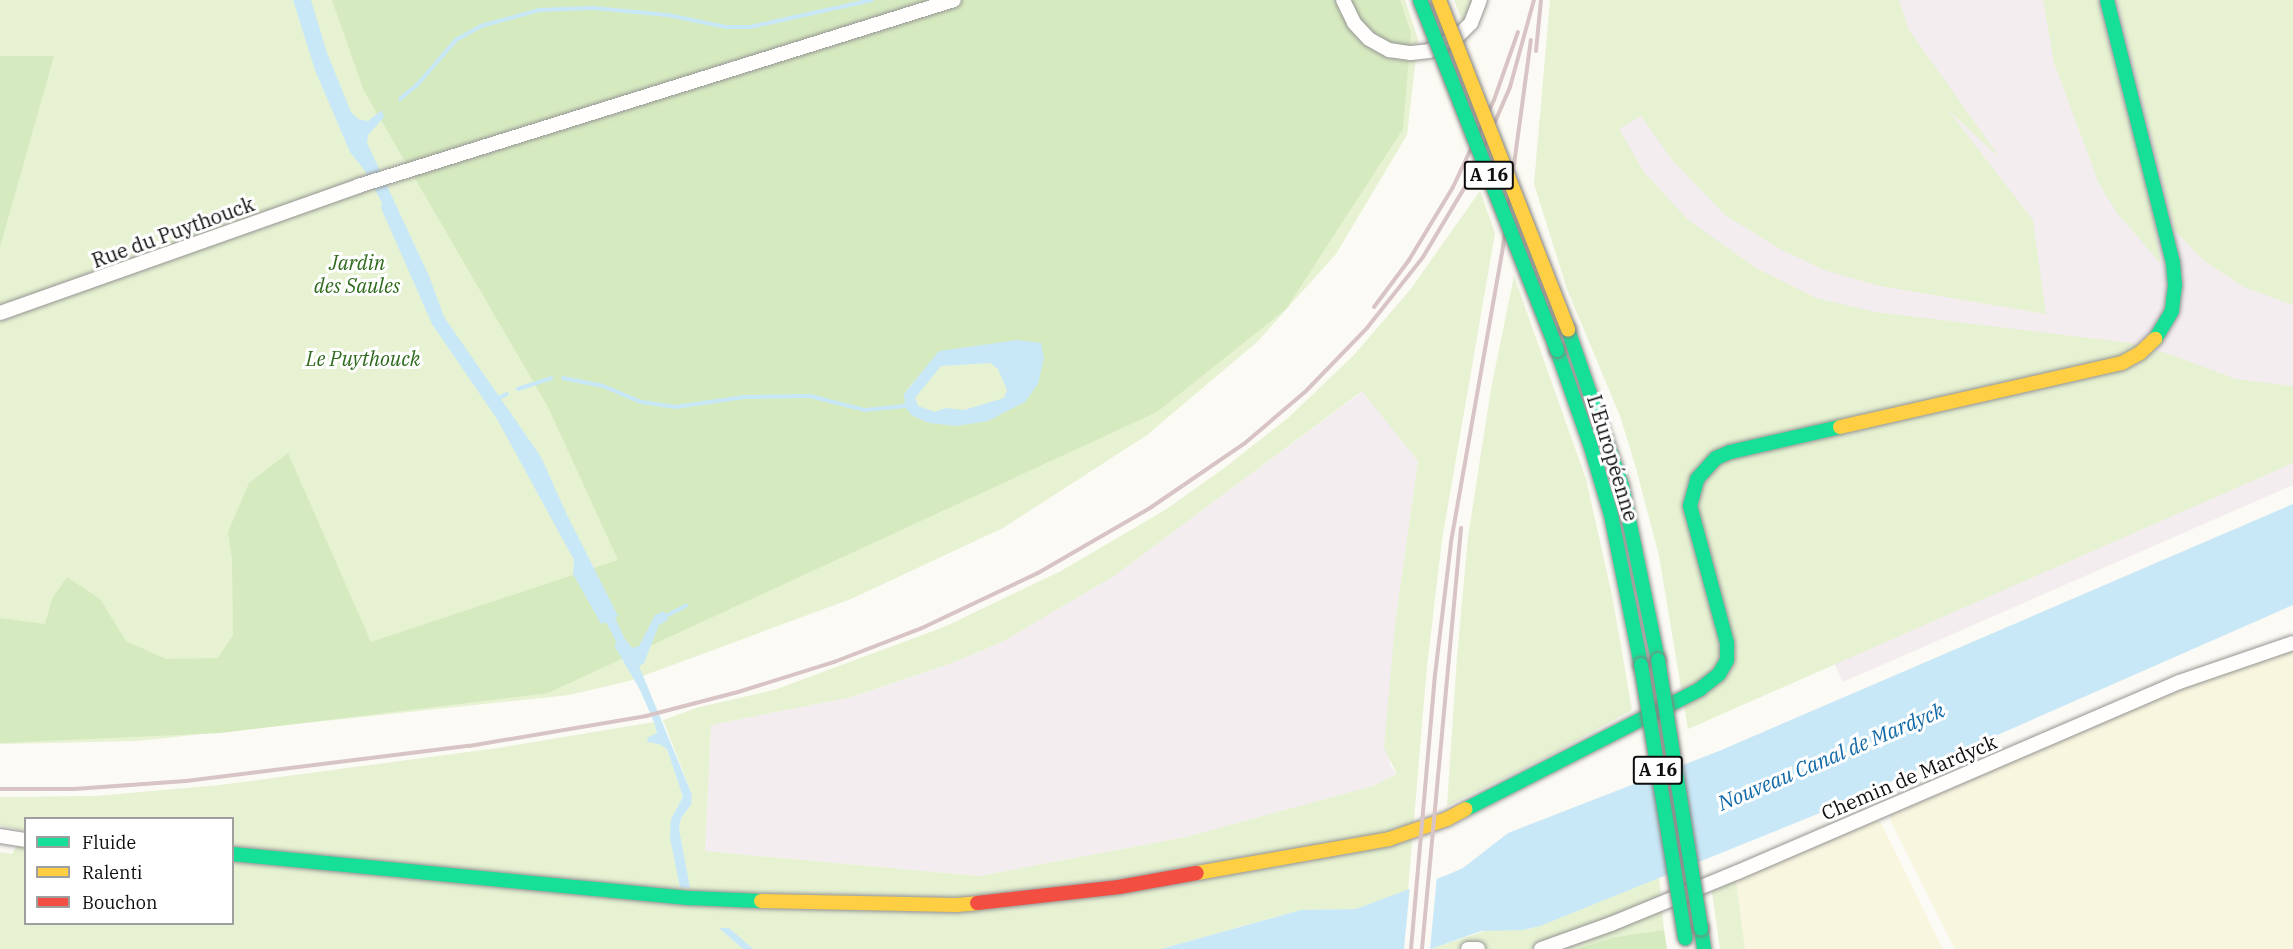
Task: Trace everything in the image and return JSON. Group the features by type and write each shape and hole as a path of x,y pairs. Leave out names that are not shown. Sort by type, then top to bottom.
{"main road":[{"name":"L'Européenne","path":"1420,0 1557,350 1590,444 1611,515 1641,665 1686,943"},
{"name":"L'Européenne","path":"1439,0 1568,330 1596,405 1622,486 1641,567 1658,660 1704,949"},
{"path":"234,854 663,896 798,903 956,905 1113,888 1389,839 1447,819 1591,747 1700,689 1719,675 1727,660 1727,643 1690,506 1697,479 1716,458 1730,452 2121,363 2140,353 2158,336 2172,311 2175,285 2173,263 2107,0"}],"street":[{"name":"Rue du Puythouck","path":"0,313 361,185 954,0"},
{"path":"1343,0 1354,22 1369,39 1389,50 1411,53 1429,51 1457,37 1471,23 1480,0"},
{"name":"Chemin de Mardyck","path":"1541,949 1601,928 1738,872 2179,682 2293,643"},
{"path":"0,836 24,840"},
{"path":"1468,949 1478,949"}],"shaded area":[{"path":"1570,0 2293,0 2293,485 1843,682 1833,661 1693,717 1679,682 1688,680"},
{"path":"1363,391 1418,461 1395,624 1390,765 1397,774 1373,786 1186,837 979,876 705,851 711,725 852,697 952,663 1002,642 1114,576"},
{"path":"2293,650 2293,949 1955,949 1890,819 1893,811 2213,676"},
{"path":"1873,819 1881,823 1943,949 1745,949 1736,880"}],"green space":[{"name":"Le Puythouck","path":"0,0 1405,0 1418,39 1407,135 1336,254 1257,342 1147,435 1003,528 851,599 629,681 569,695 137,741 0,744"},
{"name":"Le Puythouck","path":"332,0 1400,0 1411,33 1403,129 1286,309 1157,412 548,693 221,733 0,743 0,618 45,624 52,599 67,577 100,599 126,641 166,659 218,658 233,635 232,559 228,532 249,483 288,453 371,642 618,560 548,407 364,91","holes":["939,351 1044,358 988,421 957,426 929,423 911,415 904,393"]},
{"path":"1454,0 1476,0 1464,25"},
{"path":"1550,0 1899,0 1909,30 2000,158 1947,109 2033,220 2046,314 1880,286 1824,270 1780,249 1725,215 1672,160 1641,116 1619,129 1644,172 1687,219 1756,268 1816,298 1875,312 2130,343 2169,354 2236,379 2293,386 2293,463 1688,729 1659,556 1636,468 1620,416 1567,289 1534,184"},
{"path":"2043,0 2098,0 2153,216 2161,264 2117,213 2099,184 2054,63"},
{"path":"2117,0 2293,0 2293,305 2244,287 2204,261 2175,231"},
{"path":"0,56 54,56 0,247"},
{"path":"1480,191 1495,233 1442,540 1427,666 1408,890 1356,909 1301,910 1161,949 753,949 729,929 720,928 743,949 0,949 0,852 12,854 24,834 24,925 234,925 234,817 24,817 24,831 0,825 0,797 96,796 220,785 498,748 654,722 657,733 653,737 667,749 683,797 671,819 689,888 679,829 681,818 691,805 692,795 663,720 696,708 774,690 944,627 1061,571 1165,510 1223,469 1289,417 1354,355 1410,290","holes":["1362,391 1418,461 1395,624 1384,748 1397,774 1373,786 1186,837 979,876 705,851 711,725 852,697 952,663 1002,642 1114,576"]},
{"path":"1514,276 1586,479 1613,600 1632,710 1550,755 1447,806 1468,537 1491,389"},
{"path":"1659,877 1664,930 1615,937 1576,949 1431,949 1487,930 1530,929"},
{"path":"1736,880 1745,949 1720,949 1712,892"},
{"path":"1664,930 1667,949 1576,949 1615,937"}],"water":[{"path":"293,0 311,0 327,53 351,112 358,119 368,121 382,110 384,117 368,135 367,143 429,276 444,317 541,457 567,515 618,616 615,618 625,639 632,648 639,646 655,615 664,611 668,620 659,625 644,663 639,666 692,795 691,805 681,818 679,829 690,888 680,887 670,838 671,819 683,797 667,749 659,744 648,742 647,738 657,733 654,722 640,690 614,645 617,643 606,622 601,624 573,574 574,560 497,419 432,324 381,208 382,203 365,171 350,152 315,70"},
{"path":"1017,340 1041,343 1044,358 1038,384 1025,402 988,421 957,426 929,423 911,415 905,406 904,394 939,351","holes":["990,363 998,369 1007,390 1004,398 964,410 945,408 935,412 918,406 915,398 941,366"]},
{"name":"Nouveau Canal de Mardyck","path":"2293,504 2293,605 1820,813 1540,926 1523,930 1481,931 1431,949 1161,949 1301,910 1356,909 1447,875 1463,868 1508,833 1719,751"},
{"path":"719,928 729,928 753,949 743,949"}],"pier":[{"path":"1437,876 1430,949 1404,949 1410,886"}],"waterway":[{"path":"400,99 418,84 456,40 481,26 539,10 593,8 668,15 726,27 750,27 872,0"},
{"path":"518,389 551,378"},
{"path":"563,378 603,386 641,402 675,407 744,397 810,396 865,410 905,406"},
{"path":"497,399 507,394"},
{"path":"662,618 686,606"}],"railway":[{"path":"0,789 74,789 186,781 469,746 646,716 738,692 834,662 922,628 1038,573 1150,508 1245,443 1305,392 1367,328 1423,257 1472,175 1510,87 1534,0"},
{"path":"1536,51 1541,0"},
{"path":"1374,307 1409,260 1453,187 1494,100 1518,32"},
{"path":"1411,949 1435,675 1451,542 1503,246 1531,40"},
{"path":"1422,949 1461,528"}],"traffic: fast":[{"path":"1420,0 1557,350"},
{"path":"2107,0 2173,263 2175,285 2172,311 2155,339"},
{"path":"1568,330 1622,486 1658,660"},
{"path":"1557,350 1590,444 1611,515 1641,665"},
{"path":"1466,809 1700,689 1719,674 1727,660 1727,643 1690,506 1697,479 1716,458 1730,452 1840,427"},
{"path":"1658,660 1701,929"},
{"path":"1641,665 1685,938"},
{"path":"234,854 691,898 761,901"},
{"path":"1701,929 1704,949"}],"traffic: slow":[{"path":"1439,0 1568,330"},
{"path":"1840,427 2122,363 2140,353 2155,339"},
{"path":"1197,873 1389,839 1447,819 1466,809"},
{"path":"761,901 956,905 977,903"}],"traffic: jam":[{"path":"977,903 1119,887 1197,873"}],"park label":[{"name":"Jardin des Saules","path":"357,274"}]}
